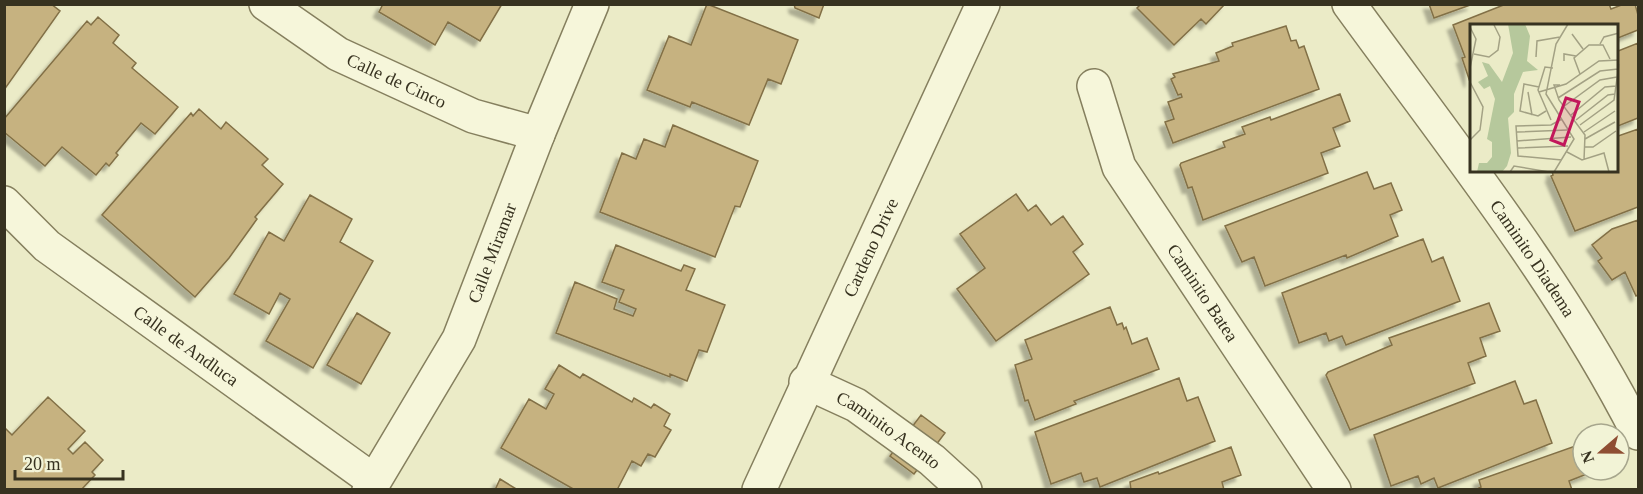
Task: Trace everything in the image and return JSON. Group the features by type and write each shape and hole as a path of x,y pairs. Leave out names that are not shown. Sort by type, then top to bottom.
{"street":[{"name":"Calle de Cinco","path":"266,4 338,54 473,116 538,134"},
{"name":"Calle Miramar","path":"372,485 459,339 538,134 592,4"},
{"name":"Cardeno Drive","path":"759,489 806,382 983,4"},
{"name":"Caminito Diadema","path":"1349,4 1470,171"},
{"name":"Caminito Batea","path":"1094,86 1119,167 1334,489"},
{"name":"Caminito Diadema","path":"1471,172 1535,261 1616,388 1638,433"},
{"name":"Calle de Andluca","path":"4,203 47,246 372,485"},
{"name":"Caminito Acento","path":"806,382 856,405 932,460 965,489"}],"building":[{"path":"4,4 51,4 60,11 4,90"},
{"path":"383,4 502,4 480,41 448,22 435,45 379,12"},
{"path":"707,4 798,40 781,84 768,79 749,125 692,102 690,107 647,90 669,36 691,45"},
{"path":"794,4 824,4 819,18 795,8"},
{"path":"1141,4 1225,4 1206,24 1201,19 1174,45 1137,8"},
{"path":"1429,4 1473,4 1434,18"},
{"path":"1506,4 1609,4 1611,9 1624,4 1635,4 1638,15 1638,30 1619,38 1619,24 1470,24 1470,82 1462,58 1465,57 1453,25"},
{"path":"98,17 119,35 113,43 136,63 132,68 178,107 155,134 141,123 116,153 118,155 109,166 106,163 96,175 62,147 45,166 4,132 4,119 87,21 91,25"},
{"path":"1286,26 1291,41 1296,40 1299,48 1304,46 1319,89 1173,143 1165,122 1174,119 1168,102 1182,97 1181,94 1178,95 1171,79 1175,77 1173,74 1219,61 1216,53 1233,46 1232,43"},
{"path":"1638,43 1638,118 1619,126 1619,51"},
{"path":"1340,94 1350,121 1333,128 1340,146 1321,153 1328,173 1203,220 1192,187 1188,188 1181,163 1225,147 1223,142 1245,134 1242,127 1270,117 1271,120"},
{"path":"199,109 221,129 226,122 268,159 262,165 283,184 255,217 257,219 229,258 195,297 102,215 191,113 193,116"},
{"path":"673,125 758,161 740,207 735,206 715,257 600,212 622,153 636,159 644,139 665,147"},
{"path":"1638,129 1638,207 1575,231 1551,176 1552,172 1619,172 1619,136"},
{"path":"1367,172 1374,189 1391,183 1402,210 1390,215 1398,236 1347,258 1346,255 1265,286 1254,257 1242,262 1225,226"},
{"path":"1016,194 1028,211 1036,205 1051,225 1063,216 1083,244 1073,252 1089,274 996,341 957,289 985,268 960,234"},
{"path":"310,195 352,219 340,242 373,261 313,368 266,341 290,299 280,293 269,314 234,294 269,232 284,241"},
{"path":"1638,220 1638,295 1636,296 1625,272 1612,280 1598,261 1602,258 1592,245 1612,229"},
{"path":"1423,239 1432,262 1443,257 1460,301 1346,345 1342,336 1329,341 1326,333 1299,343 1282,293"},
{"path":"616,245 681,271 684,265 695,269 686,290 725,305 707,352 699,350 687,381 670,374 670,377 556,333 575,282 617,299 614,309 633,316 636,309 619,302 624,290 602,282"},
{"path":"1489,303 1500,331 1480,338 1486,356 1468,363 1475,383 1350,430 1326,375 1328,372 1392,345 1389,338"},
{"path":"1110,307 1117,325 1122,323 1124,329 1126,327 1132,344 1147,338 1159,369 1074,401 1076,404 1035,420 1028,400 1025,401 1015,365 1032,359 1025,340"},
{"path":"357,313 390,333 361,384 327,365"},
{"path":"559,365 580,378 583,374 632,402 634,398 651,408 654,404 670,414 664,426 671,430 655,457 648,454 641,466 632,461 617,490 575,490 501,448 529,399 546,409 554,394 545,389"},
{"path":"1179,378 1187,401 1198,397 1215,441 1100,487 1097,478 1084,482 1081,473 1051,484 1035,432"},
{"path":"1515,381 1524,404 1536,400 1552,443 1438,488 1434,478 1421,484 1418,476 1391,486 1374,435"},
{"path":"48,397 85,431 68,449 73,454 85,442 103,460 92,472 95,475 81,490 4,490 4,427 12,435"},
{"path":"921,415 945,433 914,474 890,456"},
{"path":"1231,447 1241,475 1222,482 1224,490 1131,490 1130,482 1158,472 1159,474"},
{"path":"1571,448 1571,480 1569,481 1572,490 1475,490 1481,487 1479,480"},
{"path":"500,479 518,490 495,490"}]}
